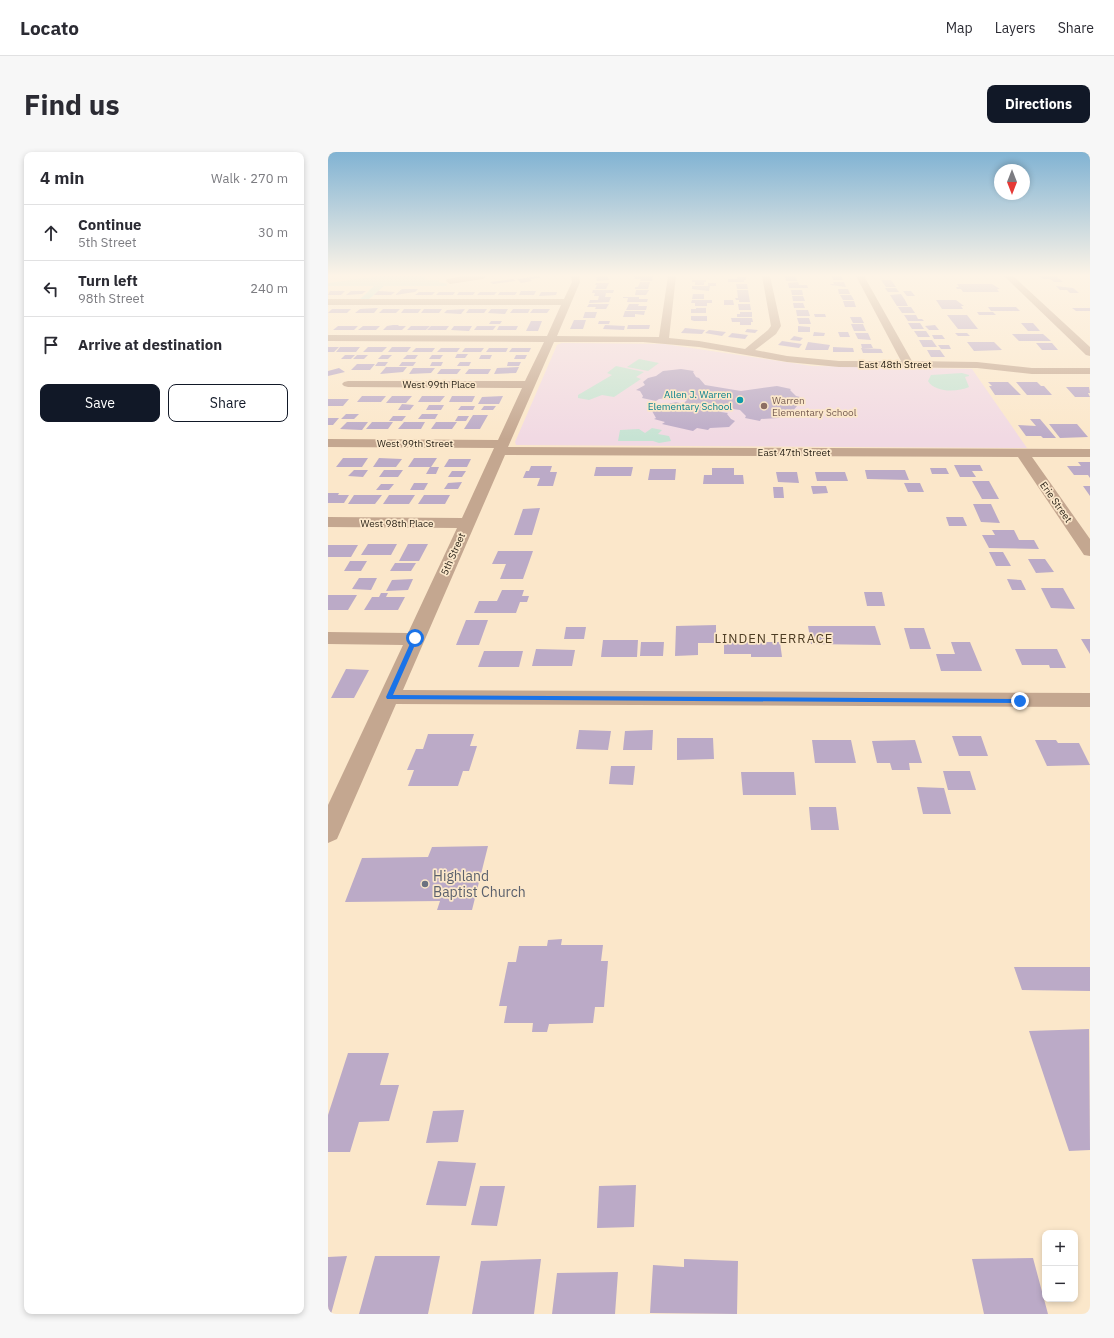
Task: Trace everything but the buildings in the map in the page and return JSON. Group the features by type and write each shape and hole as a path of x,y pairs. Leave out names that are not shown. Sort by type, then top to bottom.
{"street":[{"name":"5th Street","path":"330,824 389,697 554,330"},
{"path":"664,340 665,330"},
{"path":"747,352 773,330"},
{"path":"890,330 909,365"},
{"path":"1061,330 1087,357"},
{"name":"East 48th Street","path":"328,338 664,340 814,362 863,365 977,365 1032,370 1090,371"},
{"name":"East 48th Street","path":"977,365 1028,360"},
{"name":"West 99th Place","path":"348,384 530,385"},
{"name":"West 99th Street","path":"328,443 501,448"},
{"name":"East 47th Street","path":"501,448 1090,453"},
{"name":"Erie Street","path":"1022,453 1090,551"},
{"name":"West 98th Place","path":"328,522 466,523"},
{"path":"328,638 415,638"},
{"path":"389,697 1090,700"}],"shaded area":[{"name":"Warren Elementary School","path":"562,343 664,344 812,366 972,369 1027,448 516,445 515,442 557,345"}],"green space":[{"path":"639,359 659,363 648,371 627,367"},
{"path":"616,366 644,372 636,377 641,379 614,397 602,395 589,400 578,398 578,395 612,375 607,373"},
{"path":"962,373 969,375 965,377 969,387 964,389 947,390 936,388 928,381 931,375"},
{"path":"652,428 662,430 658,434 669,436 671,441 659,443 653,441 618,441 620,430 639,429 645,433"}],"place":[{"name":"Allen J. Warren Elementary School","path":"740,400"},
{"name":"Warren Elementary School","path":"764,406"},
{"name":"Highland Baptist Church","path":"425,884"}],"district":[{"name":"LINDEN TERRACE","path":"774,638"}],"route":[{"path":"415,638 389,697 1020,701"}]}
